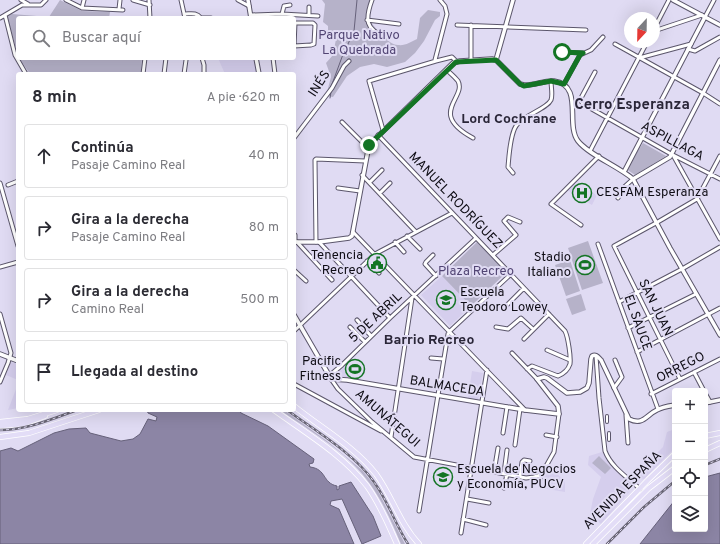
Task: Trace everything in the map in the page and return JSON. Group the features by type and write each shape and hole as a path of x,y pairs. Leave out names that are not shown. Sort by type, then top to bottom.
{"main road":[{"path":"296,408 346,445 371,468 391,498 407,529 419,544"},
{"path":"0,422 18,420 52,412"},
{"path":"0,437 29,433 93,412"},
{"path":"277,412 346,464 359,477 379,505 397,544"},
{"path":"0,426 24,424 45,417 47,414"},
{"path":"708,435 720,433"},
{"path":"708,449 720,443"},
{"name":"AVENIDA ESPAÑA","path":"586,544 672,457"},
{"name":"AVENIDA ESPAÑA","path":"593,544 649,488 672,470"}],"street":[{"path":"21,0 28,4"},
{"path":"0,18 17,7 28,4 41,5 46,0"},
{"path":"66,0 82,8 124,10"},
{"path":"82,8 84,0"},
{"path":"119,9 120,0"},
{"path":"133,0 150,5"},
{"path":"149,0 150,16"},
{"path":"181,0 184,14 197,14 199,16"},
{"path":"238,0 249,6"},
{"path":"248,0 251,16 282,14 318,16"},
{"path":"372,0 367,20 372,29 380,35 386,37"},
{"path":"436,62 435,58 447,14 445,6 440,0"},
{"path":"496,60 504,26 513,0"},
{"path":"660,18 669,0"},
{"path":"673,0 720,26"},
{"path":"624,172 691,44 704,16 714,0"},
{"path":"282,14 284,6 290,5"},
{"path":"309,7 309,16"},
{"path":"5,15 16,55"},
{"path":"660,28 704,16"},
{"path":"367,20 399,24"},
{"path":"296,23 314,23 313,45 296,46"},
{"path":"457,25 586,30"},
{"path":"471,25 471,60"},
{"path":"562,52 583,53 591,50 603,37"},
{"path":"688,49 695,51 720,37"},
{"path":"615,44 720,104"},
{"path":"639,58 691,44"},
{"path":"590,151 644,48"},
{"path":"564,84 580,55 583,53"},
{"path":"383,130 369,81 452,58 456,62"},
{"path":"19,60 25,72"},
{"path":"143,72 145,60"},
{"path":"164,72 166,60"},
{"path":"184,72 186,60"},
{"path":"203,60 204,72"},
{"path":"256,60 259,72"},
{"path":"273,60 275,72"},
{"path":"296,242 317,242 351,238 354,232 362,175 368,148 378,135 456,62 471,60 496,60 520,84 524,86 551,81 564,84 571,94 575,135 581,144 590,151 633,179 656,223 720,336"},
{"path":"618,198 623,188 633,179 672,155 720,60"},
{"name":"INÉS","path":"296,135 332,88 344,66 349,61"},
{"path":"446,70 458,81 459,86 450,109 452,119 458,128 474,138"},
{"name":"ASPILLAGA","path":"595,72 581,98 583,104 672,155 720,178"},
{"path":"513,173 508,167 513,131 521,121 551,100 551,81"},
{"path":"342,122 368,148"},
{"name":"MANUEL RODRÍGUEZ","path":"378,135 549,314 567,335 570,360"},
{"path":"672,155 720,239"},
{"path":"581,225 551,204 599,156"},
{"path":"656,223 697,199 720,156"},
{"path":"365,161 315,160 317,242 390,318"},
{"path":"370,182 382,170"},
{"path":"362,175 416,232"},
{"path":"8,185 16,182"},
{"path":"380,193 390,183"},
{"path":"0,184 16,239"},
{"path":"338,188 360,191"},
{"path":"296,329 375,254 452,213"},
{"path":"493,255 516,235 504,221 505,219 511,217 520,222"},
{"name":"SAN JUAN","path":"656,223 614,246 680,379"},
{"path":"354,232 414,296 526,410"},
{"path":"407,236 420,249"},
{"name":"5 DE ABRIL","path":"330,377 390,318 476,238"},
{"path":"395,242 404,252"},
{"path":"296,243 332,280"},
{"name":"EL SAUCE","path":"598,244 651,394 658,409"},
{"path":"619,302 720,247"},
{"path":"433,255 425,264 436,276"},
{"path":"367,261 378,273"},
{"path":"0,267 16,263"},
{"path":"296,272 306,281"},
{"path":"419,511 446,339 450,331 511,274"},
{"path":"506,306 524,288"},
{"path":"628,328 696,294"},
{"path":"391,437 414,296"},
{"path":"636,352 660,341 720,308"},
{"path":"0,314 11,353 0,382"},
{"path":"524,339 549,314"},
{"name":"AMUNÁTEGUI","path":"296,318 338,389 372,422 414,457 526,478 541,475 540,482 536,482 534,477"},
{"path":"496,327 508,329 521,318 533,329"},
{"path":"356,320 372,336"},
{"path":"350,327 365,342"},
{"path":"527,369 532,366 556,376 560,376 565,372 570,360 546,350"},
{"path":"512,353 558,406 559,414 554,452 541,475"},
{"path":"0,354 16,360"},
{"path":"536,379 544,377 548,378 568,393 580,392 587,388 589,383 591,357 594,355 596,356"},
{"path":"596,356 601,360 626,415 628,443"},
{"path":"596,356 599,398 608,458 640,489"},
{"path":"431,358 443,360"},
{"name":"ORREGO","path":"651,394 720,359"},
{"path":"614,388 622,377 616,360"},
{"path":"461,533 487,370"},
{"path":"694,372 702,388"},
{"name":"BALMACEDA","path":"330,377 399,390 559,414"},
{"path":"296,385 355,418 386,433"},
{"path":"708,399 710,402 720,400"},
{"path":"626,415 633,421 640,421 658,409 672,406"},
{"path":"503,433 507,407"},
{"path":"514,445 520,409"},
{"path":"607,416 607,422"},
{"path":"609,433 609,440"},
{"path":"546,435 556,437"},
{"path":"494,472 498,448"},
{"path":"504,488 507,450"},
{"path":"520,476 522,462 524,460 530,461"},
{"path":"467,499 489,503"},
{"path":"463,519 486,525"}],"shaded area":[{"path":"219,60 255,60 257,72 224,72"},
{"name":"CESFAM Esperanza","path":"574,183 597,195 592,205 567,190"},
{"name":"Escuela Teodoro Lowey","path":"442,276 471,306 450,326 421,295"},
{"path":"349,359 352,360 349,363 362,373 360,383 336,378 332,375"},
{"path":"11,362 16,363 16,379 6,375"},
{"path":"472,371 483,373 478,400 468,398"},
{"path":"16,389 16,408 8,410"},
{"path":"240,412 268,426 314,459 313,463 309,464 310,467 319,470 329,482 337,486 337,490 339,489 339,486 351,482 373,516 381,536 362,544 342,499 331,501 330,505 339,509 354,544 0,544 0,451 11,448 18,451 54,433 69,429 86,428 90,433 121,441 133,439 140,434 148,419 156,421 157,417 148,413"},
{"path":"672,430 672,451 644,479 637,480 633,477 663,447 667,432"},
{"path":"602,452 608,463 630,485 630,491 601,524 590,514 593,499 601,477 588,465 589,456"},
{"name":"Escuela de Negocios y Economía, PUCV","path":"441,469 449,470 446,485 438,484"},
{"path":"546,472 557,474 565,481 565,492 542,488 543,477"},
{"path":"720,473 720,544 640,544 672,504 672,532 708,532 708,476"}],"green space":[{"path":"60,0 82,11 110,12 109,16 50,16"},
{"name":"Parque Nativo La Quebrada","path":"322,0 370,0 367,8 367,18 386,39 398,45 406,44 417,39 420,18 428,10 440,12 440,16 435,20 424,41 415,53 405,62 387,67 374,64 360,67 347,76 333,97 326,96 331,77 326,63 333,55 336,39 328,35 328,26 323,22 325,4"},
{"path":"12,14 37,16 16,16 16,49 7,16"},
{"path":"20,60 142,60 141,72 29,72"},
{"path":"643,143 666,156 635,175 626,169"},
{"name":"Stadio Italiano","path":"588,241 603,283 582,290 568,248"},
{"name":"Plaza Recreo","path":"477,242 507,272 471,306 442,276"},
{"path":"570,260 580,291 566,296 555,265"},
{"path":"581,294 586,310 572,315 566,299"},
{"path":"283,412 287,412 327,441 362,470 376,487 405,544 401,544 391,521 370,484 351,462 328,443"},
{"path":"599,456 611,468 605,474 592,463"}],"waterway":[{"path":"331,87 342,57 354,31 357,0"},
{"path":"330,98 331,92"}],"railway":[{"path":"0,430 10,430 30,426 71,412"},
{"path":"290,412 334,443 366,472 383,497 408,544"},
{"path":"708,464 720,459"},
{"path":"607,544 644,507 672,484"}],"place":[{"name":"CESFAM Esperanza","path":"582,193"},
{"name":"Tenencia Recreo","path":"377,263"},
{"name":"Stadio Italiano","path":"585,265"},
{"name":"Escuela Teodoro Lowey","path":"446,300"},
{"name":"Pacific Fitness","path":"355,369"},
{"name":"Escuela de Negocios y Economía, PUCV","path":"443,477"}],"district":[{"name":"Cerro Esperanza","path":"632,105"},
{"name":"Lord Cochrane","path":"509,119"},
{"name":"Barrio Recreo","path":"429,340"}],"route":[{"path":"369,145 456,62 492,59 500,63 520,84 524,86 551,81 564,84 580,55 583,53 562,52"}]}
